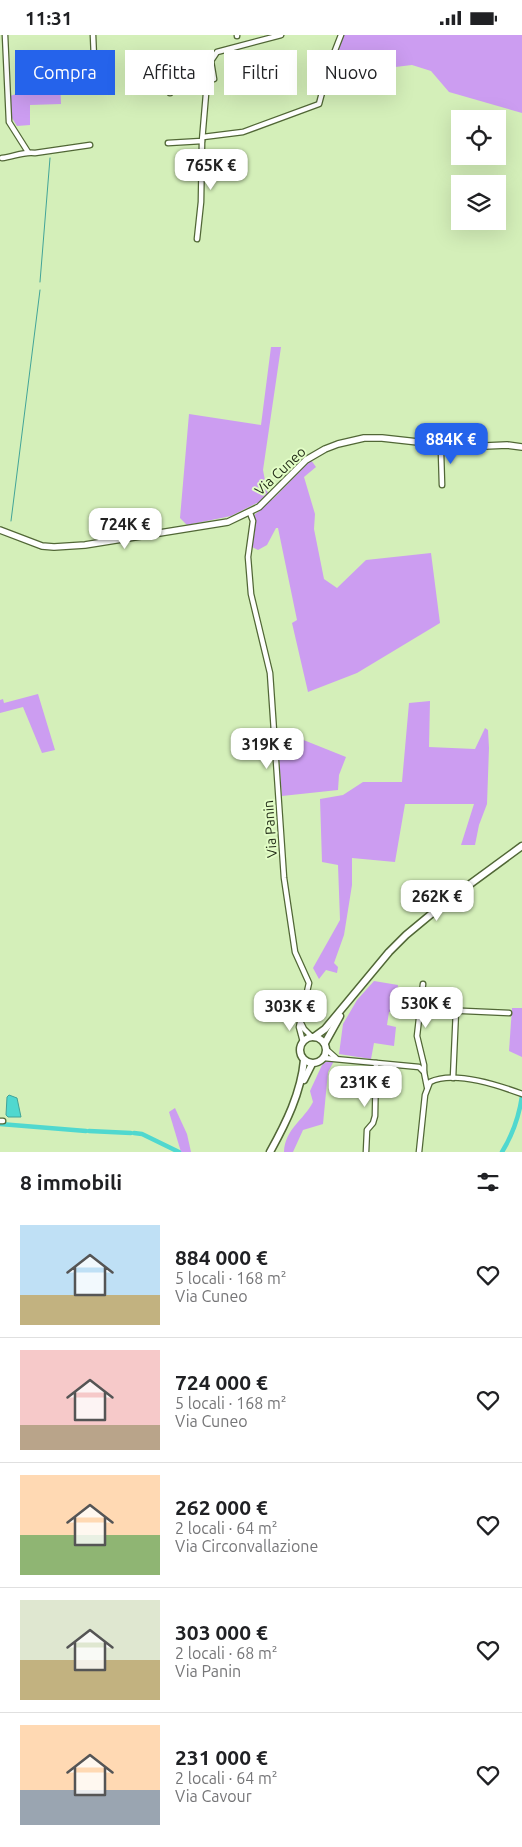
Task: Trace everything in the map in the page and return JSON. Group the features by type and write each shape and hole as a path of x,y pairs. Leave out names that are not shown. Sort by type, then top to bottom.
{"main road":[{"path":"270,1152 286,1121 296,1095 304,1060 300,1052 303,1042 326,1029 406,935 447,901 522,846"},
{"path":"304,1060 312,1064 324,1059 326,1047 352,998"},
{"path":"313,1037 319,1038 326,1047"},
{"path":"296,1095 312,1064"}],"street":[{"path":"5,35 8,122 28,152"},
{"path":"93,35 94,50"},
{"path":"214,56 217,52 281,35"},
{"path":"168,143 243,132 319,104 341,35"},
{"path":"197,239 201,202 202,139 207,95"},
{"path":"2,158 28,152 44,152 90,145"},
{"name":"Via Cuneo","path":"0,530 42,546 85,545 216,525 238,519 250,513 270,497 306,460 338,443 373,438 448,446 507,445 522,447"},
{"path":"437,444 441,451 442,485"},
{"path":"441,451 445,450 448,446"},
{"name":"Via Panin","path":"250,513 253,521 248,557 251,594 270,673 284,878 295,952 309,983 300,1027 303,1042"},
{"path":"420,1152 427,1087 424,1065 416,1036 423,984"},
{"path":"420,1009 509,1013"},
{"path":"453,1078 456,1010"},
{"path":"301,1021 304,1029 313,1037"},
{"path":"326,1047 338,1059"},
{"path":"324,1059 419,1067 424,1072"},
{"path":"366,1152 367,1131 373,1123 375,1116 376,1063"},
{"path":"427,1087 430,1082 437,1078 453,1078 494,1084 522,1094"}],"shaded area":[{"path":"344,35 522,35 522,113 449,92 431,71 412,65 396,67 396,50 338,50"},
{"path":"15,94 61,95 61,104 30,105 30,125 17,126 12,118 10,96"},
{"path":"271,347 281,347 263,470 267,491 272,500 311,460 316,467 304,477 315,514 314,529 324,579 337,588 366,560 431,553 440,623 357,673 308,692 292,623 297,620 278,528 276,528 267,545 258,550 252,547 255,530 254,515 259,511 257,503 231,516 187,525 180,518 189,414 261,425"},
{"path":"38,694 55,750 42,753 23,707 0,713 0,700 3,699 4,703"},
{"path":"430,701 429,747 475,749 485,728 488,730 487,804 479,825 475,845 461,845 474,804 405,804 395,862 352,858 352,885 344,935 334,963 338,967 337,973 326,970 319,979 313,968 340,920 338,865 322,862 320,799 343,795 363,782 402,782 409,703"},
{"path":"277,731 346,757 339,775 338,790 282,796"},
{"path":"374,981 398,985 394,1011 389,1012 387,1025 396,1027 394,1046 374,1043 371,1059 339,1054 343,1024 357,1000"},
{"path":"512,1008 522,1008 522,1057 509,1051"},
{"path":"327,1061 334,1061 328,1072 323,1124 303,1130 293,1152 284,1152 285,1144 291,1131 313,1102 310,1091 322,1065"},
{"path":"175,1108 187,1134 191,1152 181,1152 169,1112"}],"water":[{"path":"9,1095 17,1098 21,1117 8,1117 6,1115 7,1097"}],"waterway":[{"path":"40,282 50,158"},
{"path":"11,521 40,290"},
{"path":"502,1152 515,1125 522,1096"},
{"path":"0,1124 86,1131"},
{"path":"89,1131 131,1133"},
{"path":"134,1133 142,1134 179,1152"}]}
